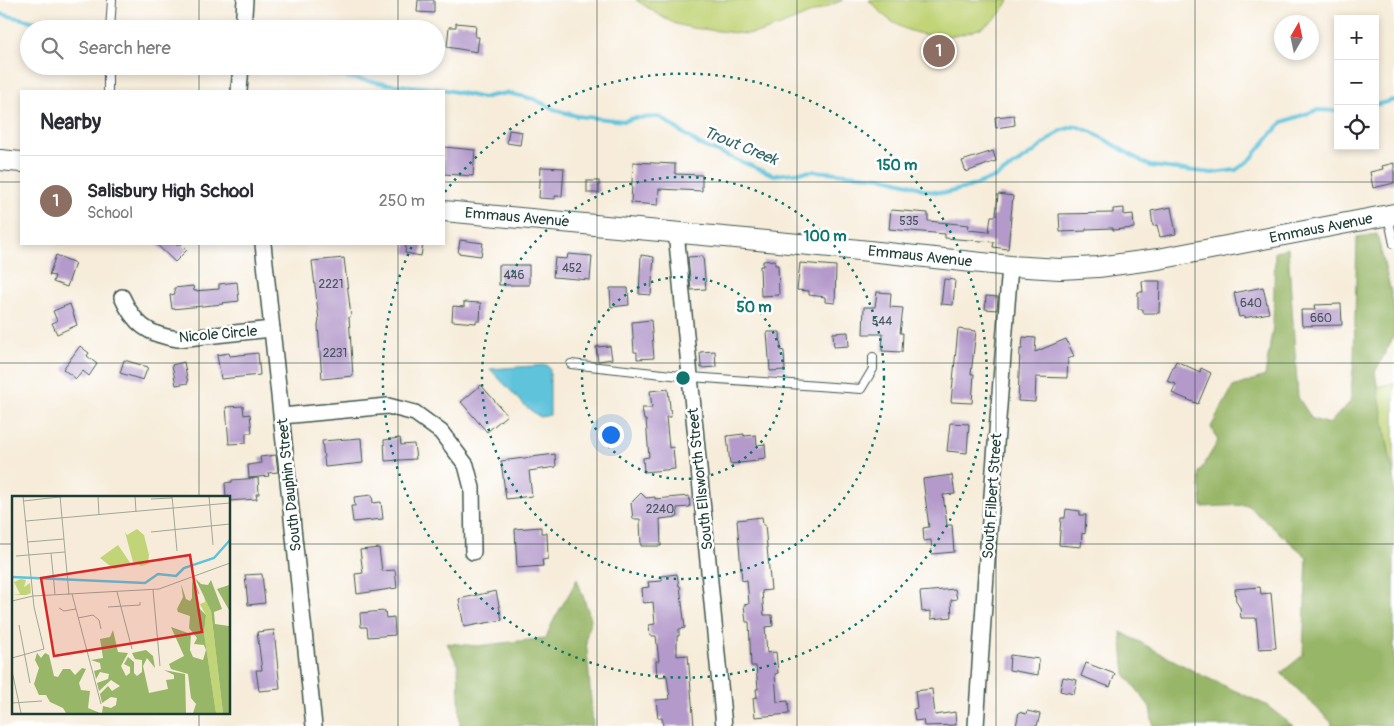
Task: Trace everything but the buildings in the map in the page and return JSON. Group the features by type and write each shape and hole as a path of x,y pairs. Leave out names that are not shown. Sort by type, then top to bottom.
{"main road":[{"path":"0,160 20,162"},
{"name":"Emmaus Avenue","path":"445,211 676,232 1010,266 1060,269 1122,264 1391,215"}],"street":[{"path":"244,20 245,0"},
{"path":"239,90 240,75"},
{"name":"South Ellsworth Street","path":"676,232 724,726"},
{"name":"South Dauphin Street","path":"263,245 314,726"},
{"name":"South Filbert Street","path":"976,726 1010,266"},
{"name":"Nicole Circle","path":"122,297 129,311 138,322 149,331 164,337 178,338 272,329"},
{"path":"282,416 388,406 415,413 441,432 466,465 472,488 473,552"}],"lane":[{"path":"111,20 112,0"},
{"path":"108,75 108,90"},
{"path":"1391,215 1394,244"},
{"path":"571,364 690,377 862,389 873,369 873,357"}],"green space":[{"path":"636,0 843,0 780,26 762,32 746,34 692,28 676,24"},
{"path":"869,0 1009,0 991,22 979,29 950,36 936,36 921,34 897,25 882,14"},
{"path":"1377,234 1394,305 1394,336 1375,372 1394,480 1394,726 1332,726 1332,723 1281,673 1303,655 1307,557 1247,505 1202,507 1199,473 1218,441 1211,427 1233,387 1265,376 1273,326 1275,252 1288,248 1298,397 1312,419 1329,424 1350,402 1354,360 1357,237"},
{"path":"1394,383 1394,480 1377,387"},
{"path":"577,579 591,619 586,638 593,726 460,726 458,665 447,643 477,646 546,638 552,623"},
{"path":"1121,632 1201,675 1266,705 1293,726 1153,726 1150,707 1125,674"}],"water":[{"path":"547,365 550,370 550,415 540,417 526,407 490,369"}],"waterway":[{"name":"Trout Creek","path":"0,14 27,20"},
{"name":"Trout Creek","path":"332,75 388,84 442,89 483,98 507,93 534,99 556,110 577,116 624,121 634,118 660,117 700,145 774,175 814,171 881,177 928,191 945,193 966,188 996,177 1034,152 1060,131 1076,126 1092,132 1150,166 1212,173 1236,170 1251,159 1283,122 1317,110 1334,111"},
{"name":"Trout Creek","path":"1379,104 1394,100"}],"place":[{"name":"Salisbury High School","path":"939,51"}]}
